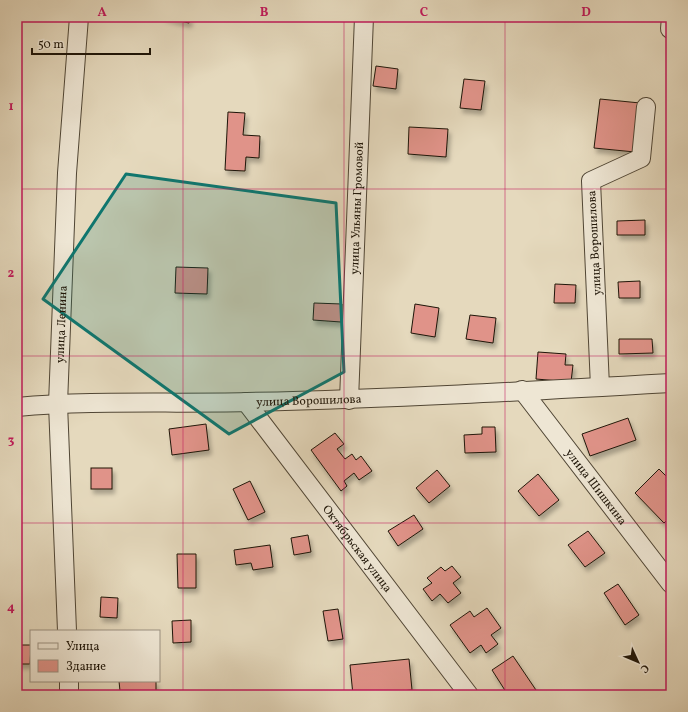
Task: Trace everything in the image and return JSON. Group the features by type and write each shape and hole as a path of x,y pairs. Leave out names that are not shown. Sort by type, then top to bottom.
{"street":[{"name":"улица Ленина","path":"67,630 58,404 67,173 79,17"},
{"name":"улица Ульяны Громовой","path":"349,400 364,17"},
{"name":"улица Ворошилова","path":"600,387 591,181 641,158 646,107"},
{"name":"улица Ворошилова","path":"17,407 58,404 349,400 671,383"},
{"name":"улица Шишкина","path":"522,390 671,584"},
{"name":"Октябрьская улица","path":"246,402 469,695"},
{"path":"69,682 69,695"}],"highlighted area":[{"path":"126,174 336,203 344,372 229,434 43,299"}],"building":[{"path":"163,17 190,17 189,23"},
{"path":"376,66 398,69 396,89 373,86"},
{"path":"464,79 485,81 481,110 460,108"},
{"path":"600,99 640,103 635,152 594,148"},
{"path":"228,112 245,113 243,135 260,136 259,158 246,157 245,171 225,170"},
{"path":"409,127 448,129 446,157 408,154"},
{"path":"645,220 645,235 617,235 617,221"},
{"path":"176,267 208,268 207,294 175,293"},
{"path":"640,281 640,298 619,298 618,282"},
{"path":"555,284 576,285 575,303 554,303"},
{"path":"314,303 342,304 341,322 313,320"},
{"path":"415,304 439,308 435,337 411,333"},
{"path":"470,315 496,318 493,343 466,339"},
{"path":"619,339 652,339 653,353 619,354"},
{"path":"538,352 566,354 565,365 573,365 571,382 536,379"},
{"path":"628,418 636,440 590,456 582,434"},
{"path":"206,424 209,450 172,455 169,429"},
{"path":"482,427 495,427 496,452 465,453 464,435 482,434"},
{"path":"335,433 344,444 337,449 345,459 352,454 356,460 361,456 372,471 359,480 354,473 344,481 347,486 341,491 311,450"},
{"path":"91,468 112,468 112,489 91,489"},
{"path":"659,469 671,481 671,516 664,523 635,493"},
{"path":"437,470 450,486 429,503 416,488"},
{"path":"538,474 559,500 539,516 518,491"},
{"path":"250,481 265,512 248,520 233,489"},
{"path":"414,515 423,529 398,546 388,531"},
{"path":"588,531 605,553 585,567 568,545"},
{"path":"308,535 311,552 294,555 291,538"},
{"path":"270,545 273,567 253,570 251,563 236,565 234,550"},
{"path":"177,554 196,554 196,588 178,588"},
{"path":"452,566 461,577 453,583 461,593 448,603 440,594 432,601 423,589 432,583 427,578 441,567 445,571"},
{"path":"618,584 639,615 625,625 604,593"},
{"path":"101,597 118,598 117,618 100,617"},
{"path":"487,608 501,628 491,635 498,644 486,653 481,645 470,653 450,625 470,611 474,617"},
{"path":"338,609 343,639 328,641 323,611"},
{"path":"191,620 191,642 173,643 172,621"},
{"path":"17,645 30,645 30,664 17,664"},
{"path":"513,656 538,693 534,695 508,695 492,670"},
{"path":"409,659 412,690 353,695 350,665"},
{"path":"119,682 156,682 156,694 106,695 105,691 120,691"}]}
